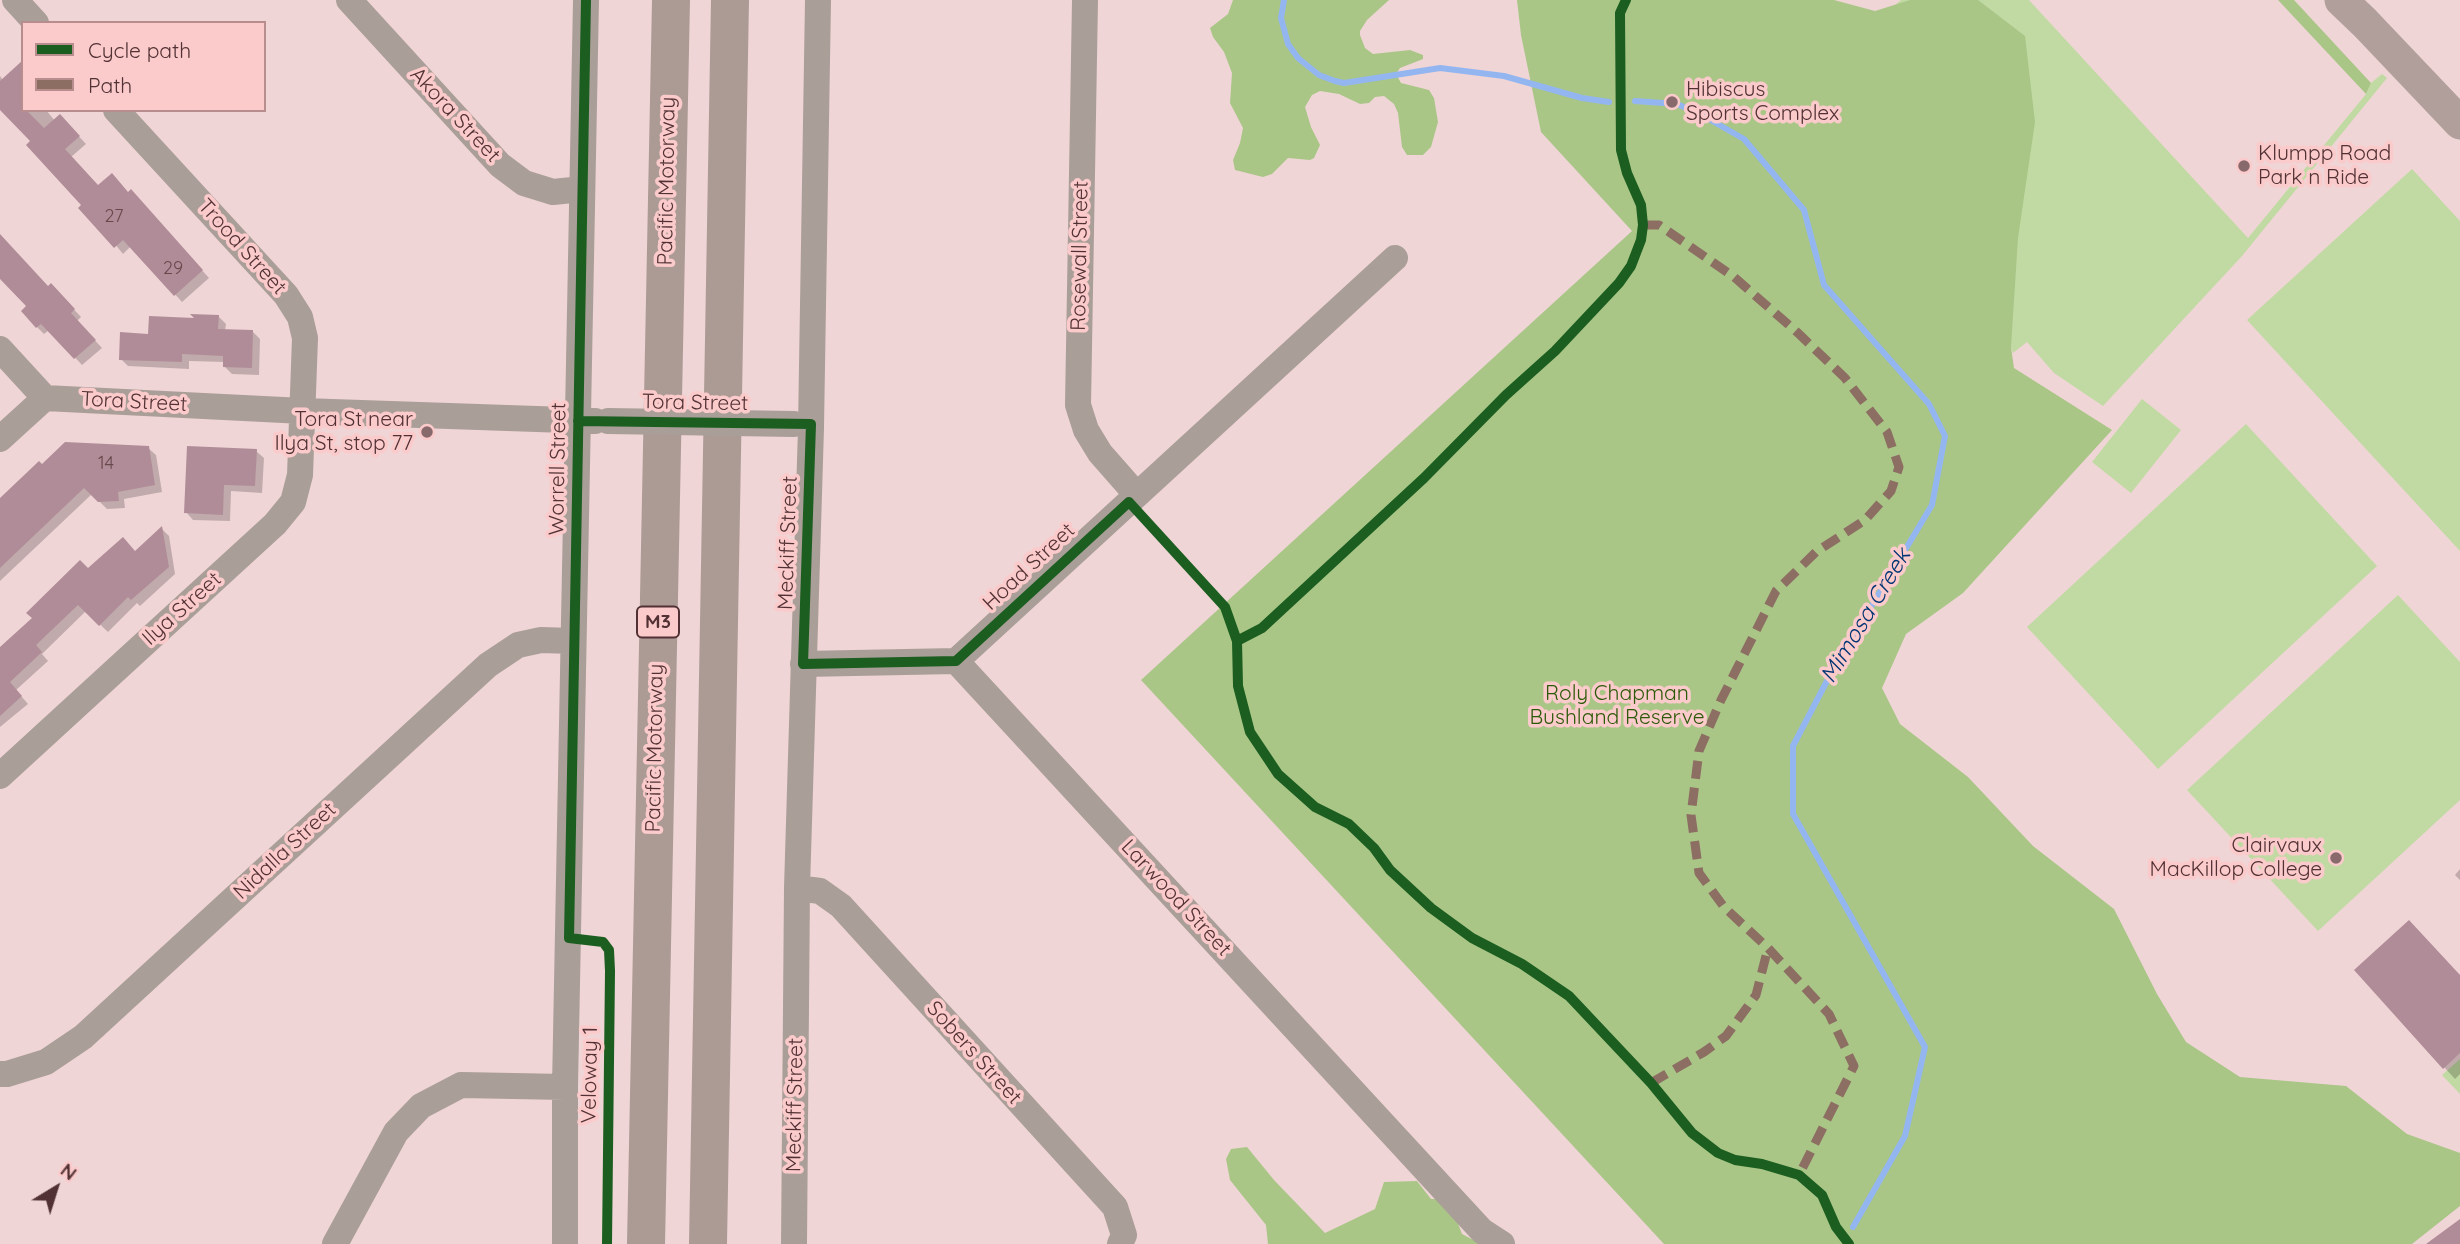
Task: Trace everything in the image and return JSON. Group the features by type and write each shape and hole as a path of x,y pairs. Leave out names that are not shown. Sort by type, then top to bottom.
{"highway":[{"name":"Pacific Motorway","path":"646,1244 671,0"},
{"path":"708,1244 730,0"}],"main road":[{"path":"2341,0 2460,123"},
{"path":"2373,0 2460,94"}],"street":[{"path":"15,0 34,21"},
{"name":"Akora Street","path":"349,0 500,164 524,183 553,191 582,189"},
{"name":"Worrell Street","path":"565,1244 565,1087 586,0"},
{"name":"Meckiff Street","path":"794,1244 797,888 803,664 803,424 818,0"},
{"name":"Rosewall Street","path":"1085,0 1077,405 1086,430 1100,453 1136,494"},
{"name":"Trood Street","path":"118,112 294,306 304,328 305,338 303,411"},
{"name":"Hoad Street","path":"956,661 1395,258"},
{"path":"0,349 45,398 0,439"},
{"name":"Tora Street","path":"45,398 578,421 803,424"},
{"name":"Ilya Street","path":"0,776 284,515 293,502 300,475 303,411"},
{"name":"Nidalla Street","path":"0,1074 46,1062 83,1037 488,665 517,645 541,640 573,641"},
{"path":"803,664 956,661"},
{"name":"Larwood Street","path":"956,661 1482,1231 1502,1244"},
{"name":"Sobers Street","path":"797,888 820,891 841,906 1115,1207 1124,1235 1120,1244"},
{"path":"335,1244 396,1132 421,1106 461,1085 565,1087"}],"green space":[{"path":"1233,0 1389,0 1367,20 1360,35 1365,48 1373,54 1410,50 1423,55 1423,59 1400,68 1396,74 1401,83 1429,90 1434,98 1438,122 1431,147 1423,155 1407,155 1402,147 1398,113 1394,104 1384,96 1360,104 1339,94 1320,91 1312,95 1305,107 1320,145 1314,158 1288,158 1272,174 1263,177 1235,170 1233,160 1243,128 1230,103 1232,73 1210,28 1228,14"},
{"name":"Roly Chapman Bushland Reserve","path":"1517,0 1834,0 1875,11 1910,0 1978,0 2025,36 2035,122 2018,238 2011,347 2014,368 2112,430 1963,593 1906,634 1882,688 1900,724 1968,777 2033,846 2114,909 2157,994 2186,1042 2240,1077 2346,1086 2407,1134 2460,1153 2460,1206 2412,1244 1664,1244 1141,680 1632,231 1541,132 1521,35"},
{"path":"1901,0 2029,0 2248,238 2366,94 2371,83 2382,74 2387,78 2242,256 2103,406 2054,373 2027,342 2013,353 1895,5"},
{"path":"2278,0 2294,0 2371,83 2366,94"},
{"path":"2412,169 2460,221 2460,551 2247,320"},
{"path":"2142,399 2181,430 2131,493 2092,462"},
{"path":"2246,424 2377,566 2158,769 2027,627"},
{"path":"2398,595 2460,662 2460,800 2318,931 2187,790"},
{"path":"2460,1059 2460,1094 2442,1075"},
{"path":"1247,1147 1274,1180 1325,1233 1375,1209 1384,1182 1417,1181 1431,1199 1441,1199 1453,1210 1462,1234 1481,1244 1268,1244 1266,1225 1230,1180 1226,1159 1231,1149"}],"building":[{"path":"21,62 21,112 28,112 44,128 60,114 80,136 65,149 98,185 112,173 128,192 131,189 203,270 174,296 123,240 114,248 78,208 81,205 26,145 30,141 0,110 0,81"},
{"path":"0,234 48,286 51,283 75,309 71,313 96,340 74,359 41,324 36,328 21,311 26,306 0,279"},
{"path":"190,314 219,315 218,329 253,330 252,368 223,367 223,356 182,354 182,362 119,360 120,332 148,334 149,316 194,318"},
{"path":"65,442 149,446 155,485 118,492 119,501 98,502 84,488 0,568 0,498 39,461 42,464"},
{"path":"187,446 257,449 255,486 224,485 223,515 184,513"},
{"path":"162,526 169,567 131,600 128,597 99,626 78,605 36,645 42,652 10,682 22,696 0,716 0,647 32,618 26,613 80,560 88,568 123,537 135,551"},
{"path":"2409,920 2460,975 2460,1053 2443,1069 2354,970"},
{"path":"2460,1219 2460,1244 2426,1244"}],"waterway":[{"name":"Mimosa Creek","path":"1284,0 1281,18 1288,44 1298,58 1319,75 1335,81 1344,83 1440,68 1504,76 1582,98 1609,102"},
{"name":"Mimosa Creek","path":"1635,101 1677,104 1744,139 1804,210 1824,285 1929,404 1945,436 1932,505 1829,677 1793,746 1793,814 1925,1047 1905,1136 1853,1227"}],"marked path":[{"path":"1643,225 1659,225 1734,277 1798,333 1845,378 1887,432 1899,467 1891,491 1865,520 1816,552 1776,591 1721,700 1699,751 1691,815 1699,873 1724,907 1768,948 1829,1014 1854,1066 1799,1175"},
{"path":"1651,1083 1726,1036 1756,995 1768,948"}],"cycle path":[{"name":"Veloway 1","path":"586,0 569,938 603,942 609,950 607,1244"},
{"path":"1237,641 1262,628 1424,478 1506,395 1555,351 1619,283 1631,266 1641,240 1643,225 1641,205 1627,173 1621,150 1620,13 1626,0"},
{"path":"578,421 811,424 803,664 956,661 1129,502 1225,607 1237,641 1238,686 1250,732 1278,774 1315,807 1349,824 1374,848 1390,870 1431,908 1472,938 1522,964 1569,996 1651,1083 1692,1133 1718,1153 1735,1160 1762,1164 1799,1175 1822,1195 1836,1227 1849,1244"}],"place":[{"name":"Hibiscus Sports Complex","path":"1672,102"},
{"name":"Klumpp Road Park n Ride","path":"2244,166"},
{"name":"Tora St near Ilya St, stop 77","path":"427,432"},
{"name":"Clairvaux MacKillop College","path":"2336,858"}]}
